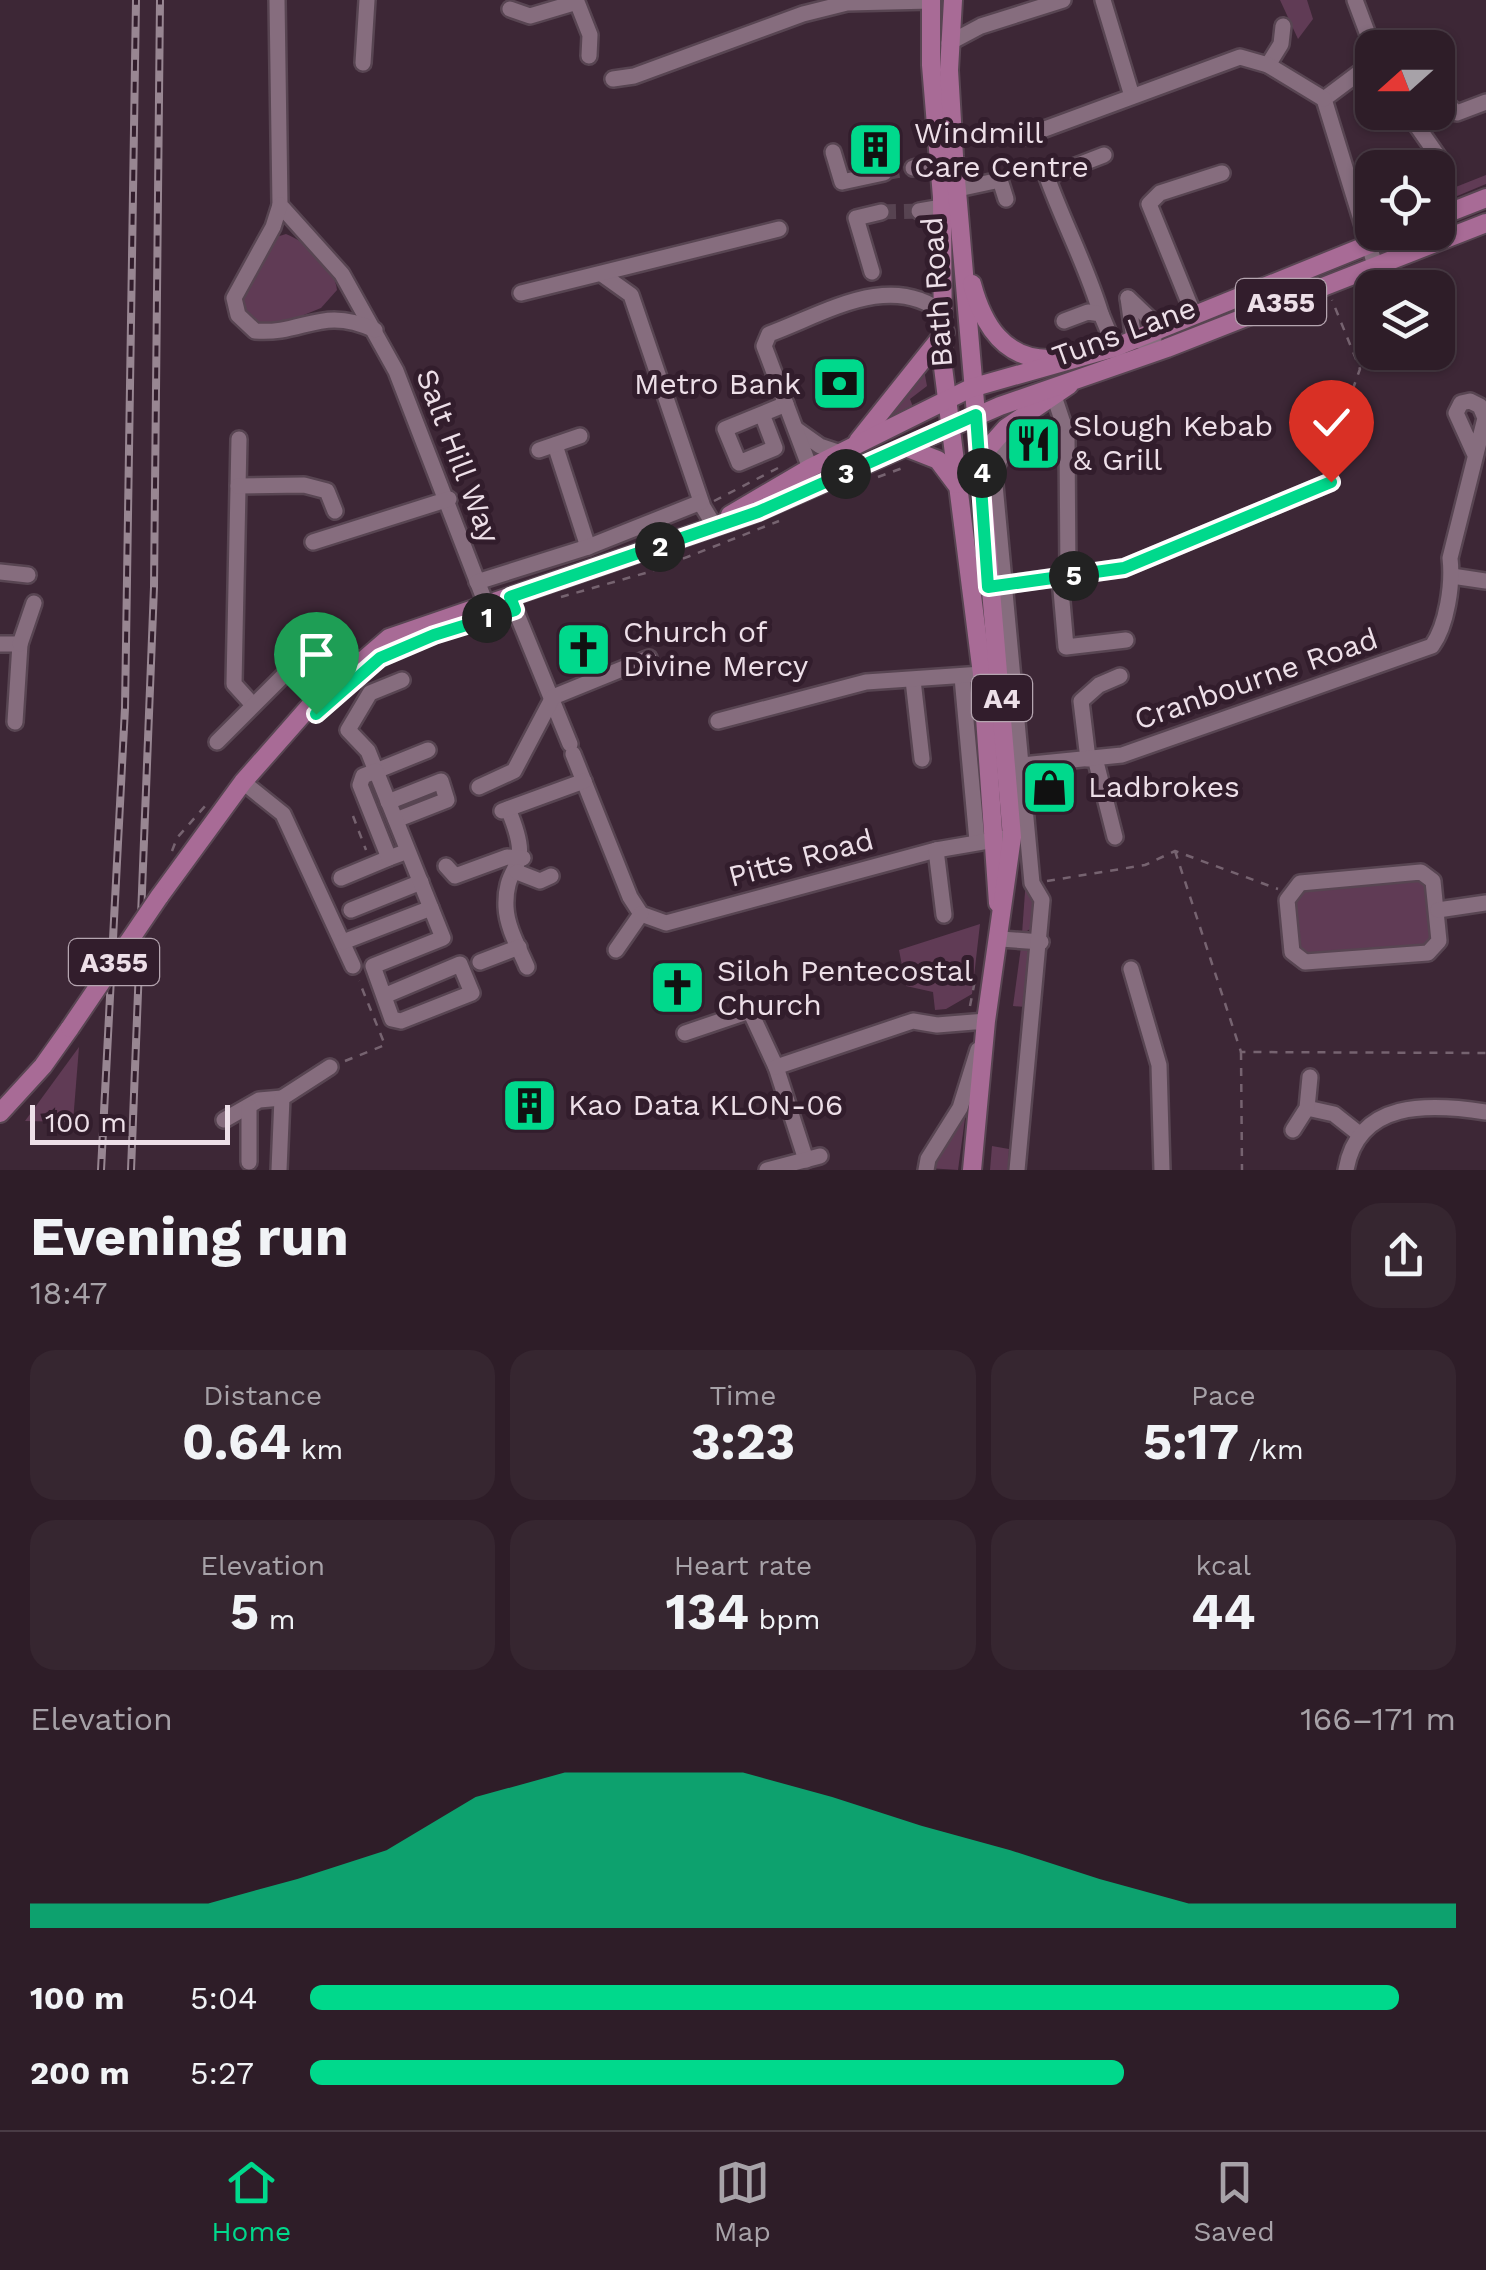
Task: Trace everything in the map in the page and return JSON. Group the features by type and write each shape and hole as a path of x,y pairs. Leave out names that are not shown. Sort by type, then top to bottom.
{"main road":[{"name":"Bath Road","path":"931,0 930,65 944,109"},
{"name":"Bath Road","path":"953,5 944,109 947,158 942,207 947,401 982,674 1001,938 986,1021 972,1170"},
{"name":"Bath Road","path":"947,158 958,189 971,388 996,585 995,839"},
{"path":"1455,211 1486,198"},
{"name":"Tuns Lane","path":"947,401 971,388 1152,344 1326,284 1486,222"},
{"name":"Tuns Lane","path":"1152,344 1194,316 1356,250"},
{"path":"964,258 985,322 999,341 1031,359 1080,360"},
{"path":"848,449 944,323"},
{"name":"Tuns Lane","path":"950,429 976,415 1075,379 1118,355"},
{"path":"981,456 1006,428 1056,398 1075,379"},
{"name":"A355","path":"714,525 810,468 947,401"},
{"name":"A355","path":"0,1112 43,1066 243,782 309,707 388,638 758,512 910,455 950,429"},
{"path":"910,455 946,466 961,504"}],"street":[{"path":"277,0 280,205 273,227 234,298 238,315 255,331 275,332 321,318 353,320 374,330"},
{"path":"363,63 367,0"},
{"path":"612,80 660,67 803,14 847,3 931,0"},
{"path":"949,42 980,26 1064,0"},
{"path":"1103,0 1132,96"},
{"path":"1355,0 1366,30"},
{"path":"510,9 530,16 578,1 590,35 589,56"},
{"path":"953,5 980,26"},
{"path":"1268,65 1282,44 1284,26"},
{"path":"1023,137 1240,57 1268,65 1324,99 1355,190"},
{"path":"1324,99 1355,76"},
{"path":"1455,111 1486,102"},
{"path":"832,152 842,182 884,173"},
{"path":"1104,155 1047,177 1071,245 1089,272 1118,355"},
{"path":"913,168 947,158"},
{"path":"1194,316 1149,204 1160,193 1222,173"},
{"path":"958,189 1000,180 1006,200"},
{"name":"Salt Hill Way","path":"280,205 342,274 374,330 449,499 486,604"},
{"path":"919,211 942,207"},
{"path":"872,272 856,218 882,212"},
{"path":"522,294 779,229"},
{"path":"1370,250 1376,265"},
{"path":"631,294 642,264"},
{"path":"603,275 631,294 701,502 714,525"},
{"path":"810,468 764,346 769,334 874,295 903,293 929,302 944,323"},
{"path":"1064,321 1088,312 1102,314"},
{"path":"1056,398 1066,436 1066,647 1126,640"},
{"path":"762,414 786,404"},
{"name":"Bath Road","path":"1017,1170 1042,900 1032,883 1025,784 996,585 994,474 1000,451 1016,440 1062,423"},
{"path":"793,426 820,446 848,449"},
{"path":"580,436 547,448 588,546"},
{"path":"239,439 234,684 253,704"},
{"name":"Cranbourne Road","path":"1022,765 1122,755 1432,646 1442,632 1452,576 1450,558 1474,455"},
{"path":"996,585 1124,568 1331,482"},
{"path":"238,486 314,486 328,491 335,511"},
{"path":"313,542 449,499"},
{"path":"478,582 588,546 701,502"},
{"path":"0,572 28,575"},
{"path":"1452,576 1486,581"},
{"path":"510,597 630,897 642,914 616,950"},
{"path":"15,722 20,644 34,603"},
{"path":"217,742 321,642 336,641 358,662"},
{"path":"0,644 20,644"},
{"path":"479,787 514,772 552,697 649,658"},
{"path":"718,721 866,682 982,674"},
{"path":"962,676 995,839"},
{"path":"1115,837 1091,759 1081,701 1098,684 1120,676"},
{"path":"384,996 460,964 472,994 401,1022 392,1019 372,966 443,938 368,751 348,730 370,693 402,680"},
{"path":"913,680 922,759"},
{"path":"389,858 360,785 364,776 428,750"},
{"path":"388,802 441,781 447,800 396,820"},
{"path":"527,967 506,906 520,865 522,841 503,810 584,781"},
{"path":"243,782 284,814 348,940 353,966"},
{"name":"Pitts Road","path":"642,914 666,922 936,850 995,839"},
{"path":"936,850 944,915"},
{"path":"341,878 408,851"},
{"path":"446,866 455,876 507,857 540,881 551,876"},
{"path":"1421,872 1433,881 1439,941 1428,952 1305,962 1292,952 1288,893 1300,883 1421,872"},
{"path":"352,910 421,882"},
{"path":"1438,910 1486,903"},
{"path":"348,940 431,908"},
{"path":"1001,938 1041,942"},
{"path":"480,962 519,947"},
{"path":"1131,969 1158,1065 1162,1170"},
{"path":"685,1033 750,1011 813,1158 766,1170"},
{"path":"776,1067 914,1021 937,1026 986,1021 960,1108 928,1158 926,1170"},
{"path":"224,1120 272,1096 282,1098 330,1067"},
{"path":"1293,1130 1307,1108 1310,1077"},
{"path":"279,1170 282,1098"},
{"path":"1346,1170 1358,1133 1385,1116 1439,1104 1486,1112"},
{"path":"249,1107 249,1162"},
{"path":"1307,1108 1334,1114 1358,1133"}],"path":[{"path":"1326,284 1360,369 1331,450 1331,482"},
{"path":"866,482 910,455"},
{"path":"561,596 649,572 787,517"},
{"path":"1176,851 1241,1052 1242,1170"},
{"path":"1032,883 1145,865 1176,851 1288,893"},
{"path":"330,1067 385,1046 353,966"},
{"path":"1241,1052 1486,1053"}],"shaded area":[{"path":"1280,0 1307,0 1313,19 1298,39"},
{"path":"1486,175 1486,184 1455,197 1455,187"},
{"path":"286,234 319,257 337,290 321,308 269,329 248,314 242,299 273,238"},
{"path":"924,370 927,386 910,399 913,407 886,419"},
{"path":"1026,878 1033,896 1035,926 1022,934"},
{"path":"1418,878 1428,888 1431,937 1424,944 1305,955 1298,950 1293,896 1301,889"},
{"path":"980,924 972,994 946,1009 935,1010 933,992 906,986 899,950"},
{"path":"1021,947 1032,954 1026,1007 1013,1006"},
{"path":"79,1047 73,1122 25,1121"},
{"path":"968,1096 958,1170 928,1168"},
{"path":"992,1146 1009,1149 1008,1170 990,1170"}],"tunnel":[{"path":"884,173 913,168"},
{"path":"881,212 919,211"}],"railway":[{"path":"101,1170 125,708 136,0"},
{"path":"131,1170 154,587 160,0"}],"place":[{"name":"Windmill Care Centre","path":"875,150"},
{"name":"Metro Bank","path":"840,384"},
{"name":"Slough Kebab & Grill","path":"1034,443"},
{"name":"Church of Divine Mercy","path":"584,649"},
{"name":"Ladbrokes","path":"1049,787"},
{"name":"Siloh Pentecostal Church","path":"678,988"},
{"name":"Kao Data KLON-06","path":"529,1105"}],"route":[{"path":"316,714 380,658 434,635 515,610 510,597 758,512 976,415 988,587 1124,568 1331,482"}]}
